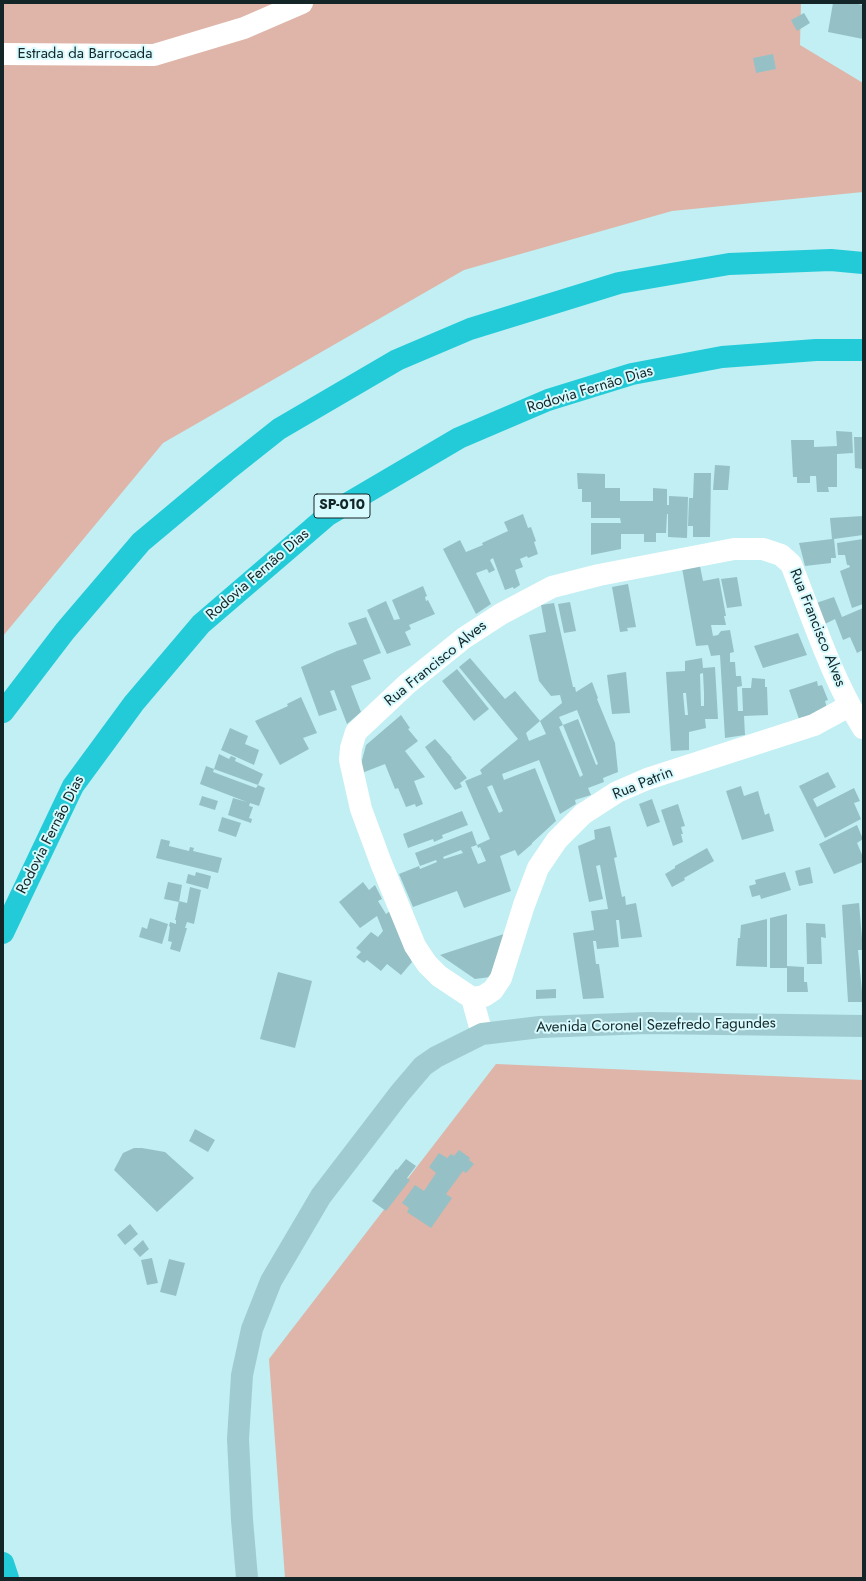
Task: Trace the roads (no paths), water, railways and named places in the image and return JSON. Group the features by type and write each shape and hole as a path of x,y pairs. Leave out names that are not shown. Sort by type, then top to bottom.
{"highway":[{"path":"3,712 65,631 142,542 226,471 279,429 397,360 470,328 619,283 729,264 831,260 863,263"},
{"name":"Rodovia Fernão Dias","path":"3,933 73,786 134,703 201,624 328,514 459,438 548,400 618,378 722,357 816,350 863,350"},
{"path":"3,1563 8,1578"}],"main road":[{"name":"Avenida Coronel Sezefredo Fagundes","path":"248,1578 242,1520 238,1439 242,1382 252,1329 271,1281 321,1196 400,1093 423,1066 436,1057 482,1034 540,1027 648,1023 863,1026"}],"street":[{"name":"Estrada da Barrocada","path":"3,54 154,55 244,28 302,3"},
{"name":"Rua Francisco Alves","path":"472,998 439,976 427,964 415,946 361,809 350,760 351,748 356,732 407,684 464,638 501,614 552,587 599,575 734,549 763,549 781,555 791,564 849,706 863,728"},
{"name":"Rua Patrin","path":"472,998 484,996 493,990 501,978 524,905 538,868 557,840 583,814 617,792 647,779 814,725 849,706"},
{"path":"472,998 482,1034"}]}
